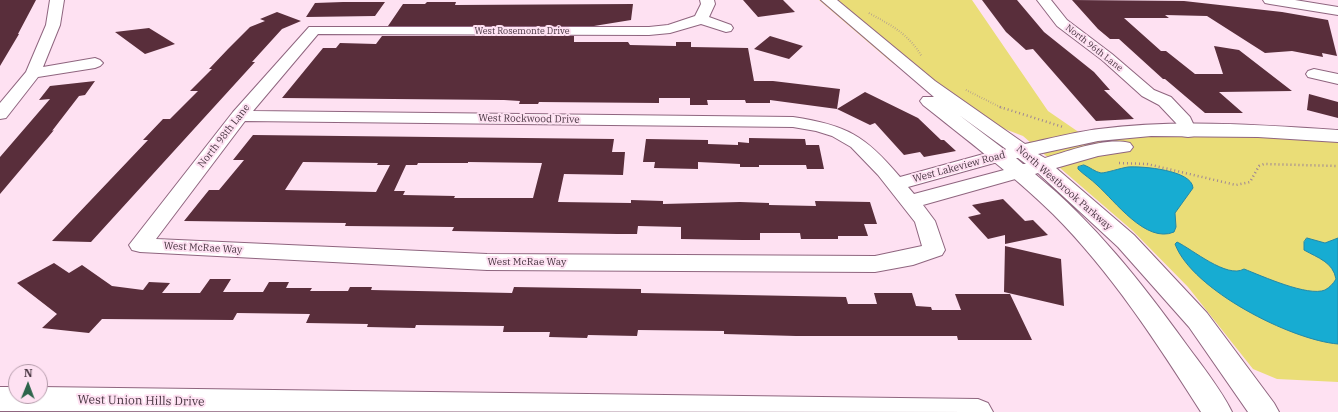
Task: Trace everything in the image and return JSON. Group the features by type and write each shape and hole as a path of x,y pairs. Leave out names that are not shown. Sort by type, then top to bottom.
{"street":[{"path":"0,114 33,73 53,25 57,0"},
{"path":"707,0 708,4 701,19 726,28"},
{"name":"North Westbrook Parkway","path":"812,0 868,55 1019,172 1062,210 1106,258 1165,334 1217,412"},
{"name":"North Westbrook Parkway","path":"828,0 929,85 1042,166 1126,241 1198,320 1264,412"},
{"name":"North 96th Lane","path":"1044,0 1062,23 1108,57 1148,93 1148,101 1168,121 1188,132"},
{"path":"1270,0 1338,11"},
{"name":"West Rosemonte Drive","path":"314,30 650,31 670,29 701,19"},
{"name":"North 98th Lane","path":"140,245 239,116 281,65 314,30"},
{"path":"33,73 95,63"},
{"path":"1314,74 1338,79"},
{"name":"West Rockwood Drive","path":"239,116 793,122 819,126 838,132 857,143 885,171 910,202"},
{"name":"West Lakeview Road","path":"895,184 998,156 1098,135 1152,130 1188,132 1258,131 1338,136"},
{"name":"West Lakeview Road","path":"910,202 1096,150 1164,141 1188,132"},
{"name":"West McRae Way","path":"140,245 487,262 875,264 913,257 934,250 925,221 910,202"},
{"name":"West Union Hills Drive","path":"48,403 978,412"}],"shaded area":[{"path":"819,0 972,0 1048,111 1080,133 1251,125 1338,130 1338,382 1277,379 1253,369 1188,287 1133,231 1023,136 958,111 889,60"}],"water":[{"path":"1084,165 1101,173 1128,167 1135,167 1165,170 1184,177 1190,182 1193,188 1175,213 1176,227 1174,232 1163,234 1153,232 1142,227 1078,169 1078,167"},
{"path":"1307,238 1325,243 1338,238 1338,344 1295,333 1270,323 1245,310 1222,295 1201,278 1185,261 1175,244 1177,242 1219,267 1228,270 1237,271 1244,269 1273,281 1308,291 1325,290 1336,279 1334,273 1328,264 1304,250 1304,242"}],"building":[{"path":"0,0 36,0 19,34 0,66"},
{"path":"743,0 783,0 795,12 758,17"},
{"path":"982,0 1017,0 1044,32 1094,72 1110,90 1104,90 1134,119 1096,121 1033,49 1026,50 1006,32"},
{"path":"1072,0 1184,1 1282,12 1328,20 1337,56 1322,53 1323,57 1292,51 1265,53 1207,16 1165,15 1169,18 1124,18 1161,51 1166,51 1195,74 1223,74 1214,46 1239,50 1292,91 1219,92 1243,113 1205,113 1165,79 1163,79 1119,39 1110,39 1098,29"},
{"path":"385,2 375,16 306,17 315,3"},
{"path":"427,2 456,2 455,5 633,4 631,20 594,26 388,26 403,4 425,4"},
{"path":"277,12 301,21 282,29 252,62 255,62 91,242 52,241 148,140 143,140 163,119 170,119 198,91 190,91 212,69 209,69 228,49 250,27 265,21 260,19"},
{"path":"149,28 175,44 145,54 115,32"},
{"path":"382,36 574,36 574,42 628,42 630,45 676,46 676,42 691,42 691,47 748,48 754,81 773,81 840,89 837,109 770,100 770,103 746,103 745,100 707,100 708,105 690,105 690,98 659,98 659,103 539,102 538,104 519,104 520,101 504,100 282,98 323,48 336,48 340,43 376,44"},
{"path":"770,36 803,46 789,59 754,49"},
{"path":"95,81 85,95 79,96 52,131 54,130 0,194 0,157 50,99 39,100 50,86"},
{"path":"865,92 918,118 941,140 944,140 956,151 924,157 920,152 904,155 875,123 870,125 837,109"},
{"path":"1309,94 1338,102 1338,118 1307,110"},
{"path":"253,135 614,139 612,152 625,152 623,175 564,174 558,202 631,203 631,200 663,201 663,204 740,202 769,203 769,205 816,206 815,201 870,202 877,224 864,224 868,236 838,236 838,239 801,239 800,233 760,233 760,240 742,240 681,239 681,227 638,226 637,234 617,234 452,231 454,227 345,226 346,223 184,221 209,190 219,190 244,160 233,160","holes":["303,162 378,163 377,165 390,165 376,192 285,190","418,163 542,163 533,198 454,198 455,196 403,195 405,191 394,191 406,165 417,165"]},
{"path":"749,138 805,139 806,145 819,145 824,169 807,169 806,165 759,165 759,167 740,167 740,164 698,162 698,169 654,168 655,162 643,162 646,139 708,140 708,144 738,145 738,142 749,143"},
{"path":"1003,199 1025,221 1033,220 1048,235 1005,244 1005,235 988,239 968,217 981,214 972,205"},
{"path":"1005,246 1061,259 1064,306 1004,292"},
{"path":"54,263 69,273 82,265 112,286 143,290 149,282 170,283 162,293 200,293 210,279 231,279 223,292 263,292 269,282 289,282 286,288 312,288 310,291 348,291 350,287 372,287 371,290 512,293 514,287 641,289 641,293 846,297 848,304 877,304 874,293 912,293 916,306 931,307 932,310 961,310 955,294 1010,294 1032,340 958,340 957,336 796,336 724,334 724,331 638,330 637,336 588,335 587,338 549,337 550,332 503,332 504,326 416,325 415,328 367,327 368,324 306,323 310,314 237,313 233,320 102,319 89,333 42,328 57,314 17,283"}]}
